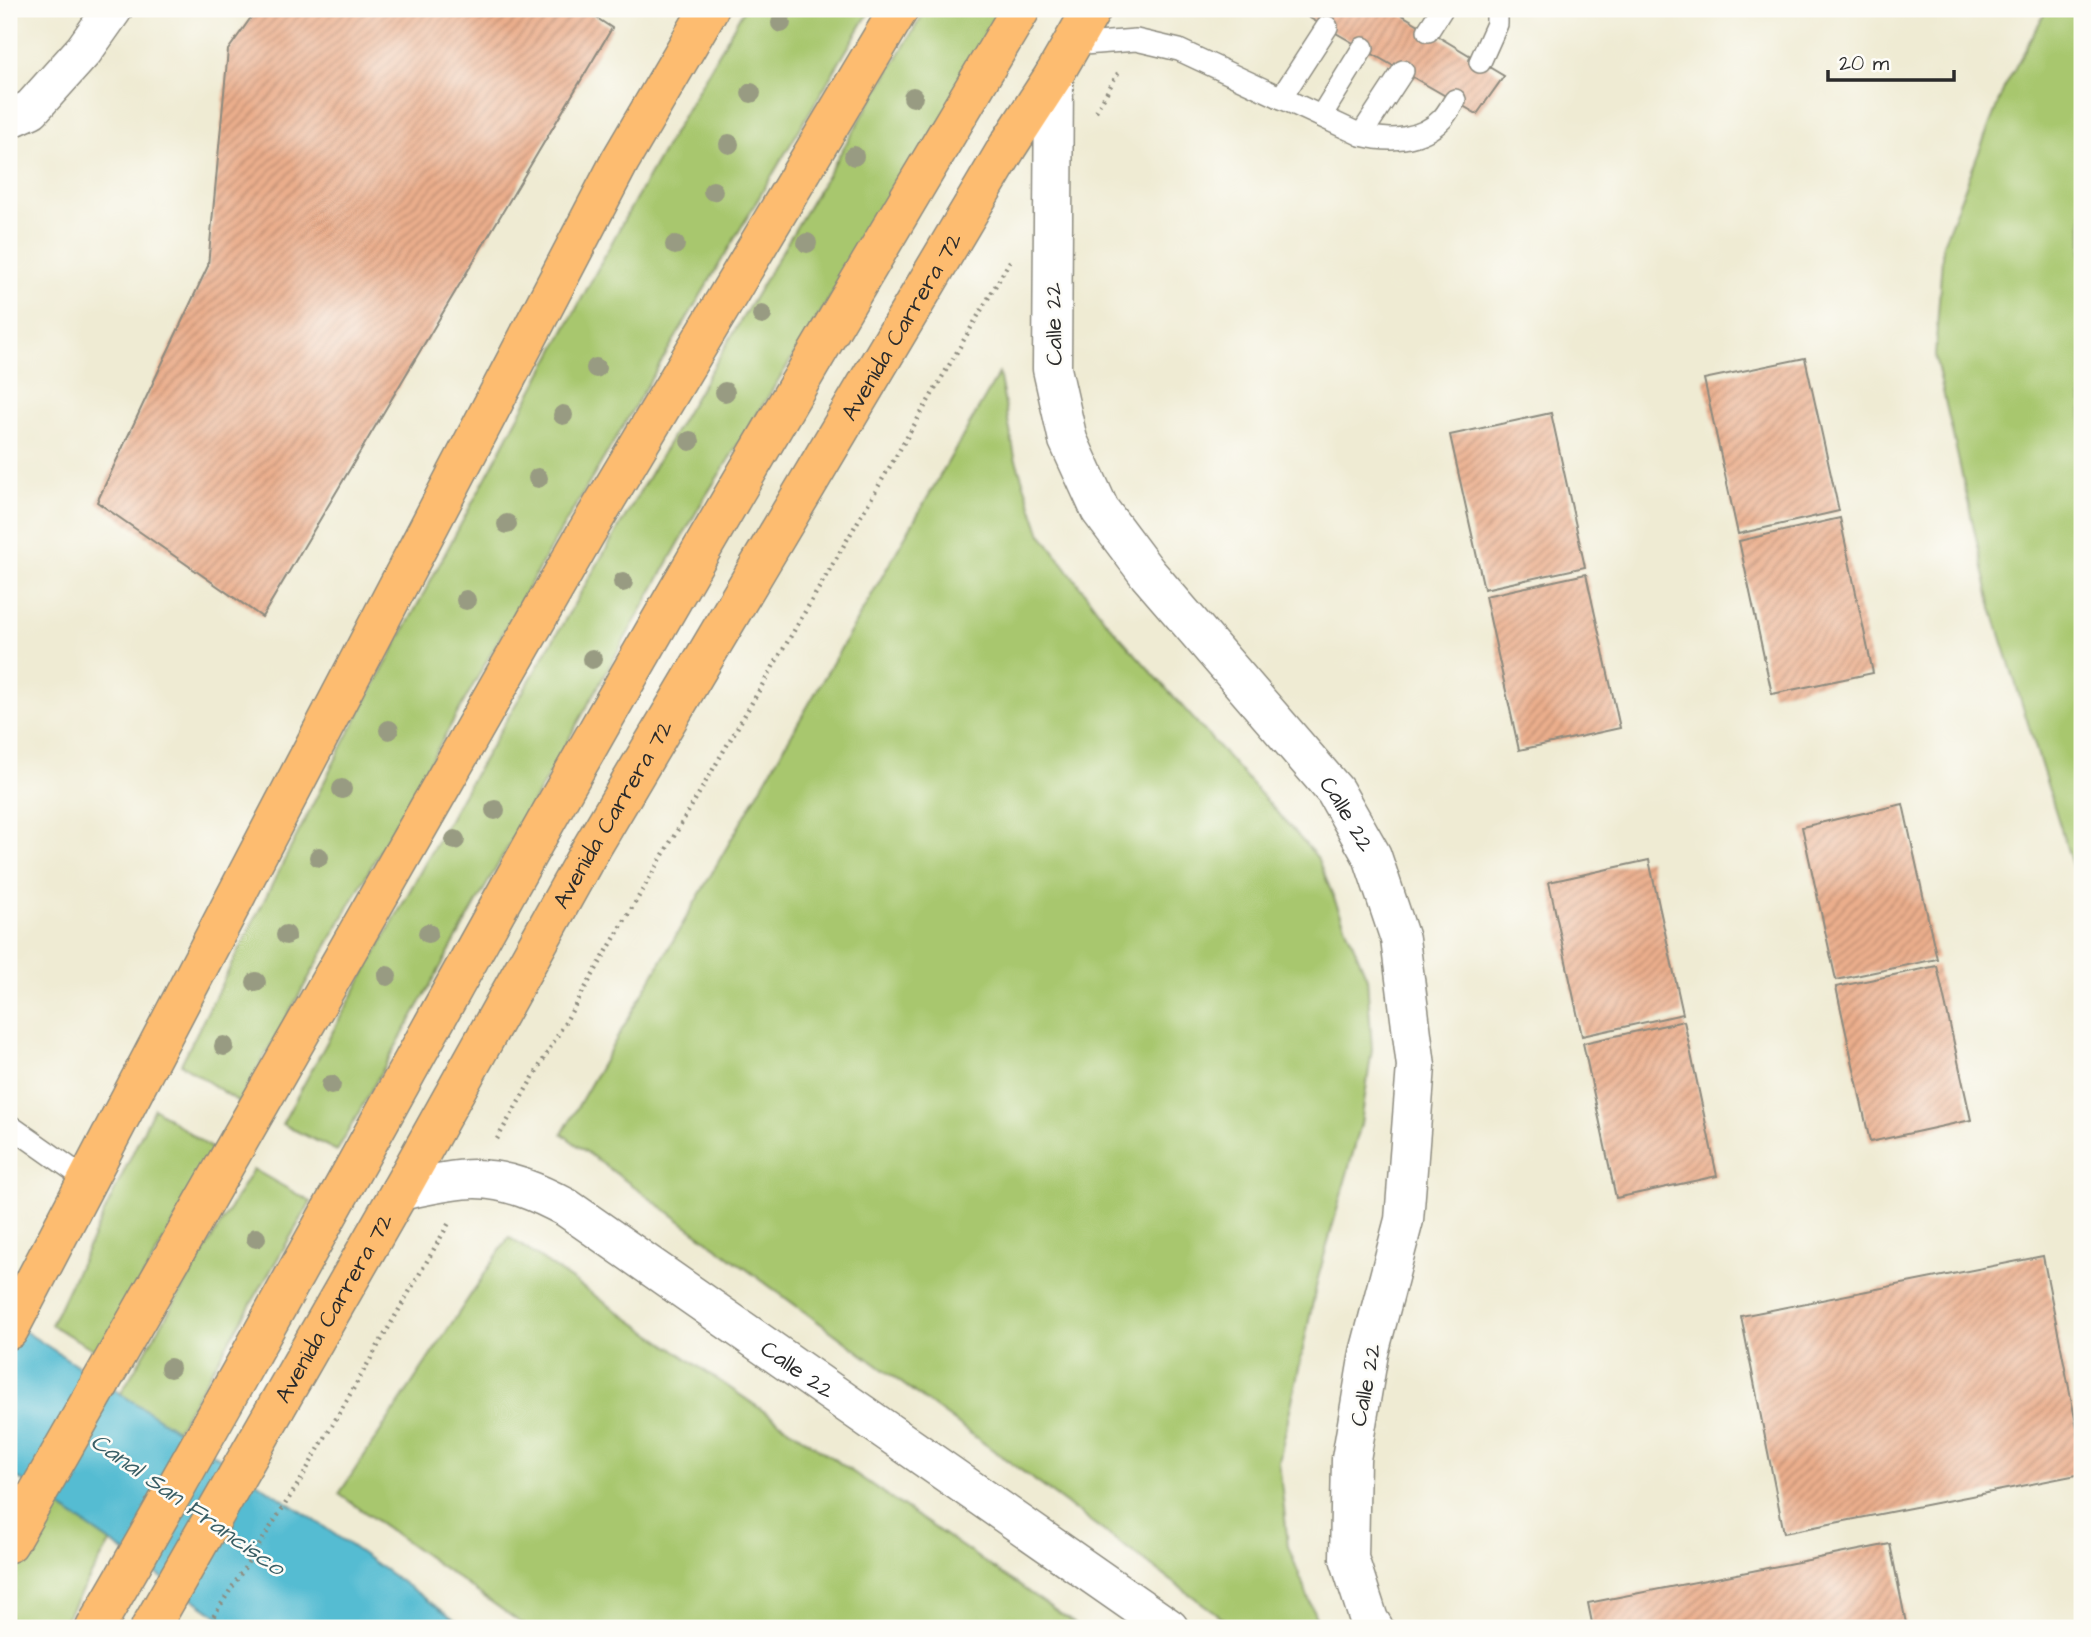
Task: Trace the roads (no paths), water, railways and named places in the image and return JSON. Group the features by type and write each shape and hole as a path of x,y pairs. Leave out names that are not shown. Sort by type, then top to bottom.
{"highway":[{"path":"12,1323 620,161 709,9"},
{"path":"9,1542 586,533 899,9"},
{"name":"Avenida Carrera 72","path":"103,1614 691,567 1021,9"},
{"name":"Avenida Carrera 72","path":"151,1626 400,1191 585,859 1092,9"},
{"path":"565,788 654,745"}],"street":[{"path":"9,119 31,109 84,50 113,9"},
{"name":"Calle 22","path":"1062,60 1052,369 1068,440 1100,510 1148,574 1335,792 1372,856 1400,939 1416,1066 1404,1220 1369,1353 1351,1459 1349,1558 1368,1620 1374,1628"},
{"name":"Calle 22","path":"400,1191 474,1179 500,1182 538,1193 567,1208 1169,1628"}],"lane":[{"path":"1428,31 1442,9"},
{"path":"1480,62 1497,24 1497,9"},
{"path":"1281,98 1327,27"},
{"path":"1062,60 1136,40 1179,50 1362,135 1383,141 1402,139 1422,132 1441,120 1455,100"},
{"path":"1321,116 1363,48"},
{"path":"1362,135 1403,71"},
{"path":"9,1125 87,1180"}],"water":[{"name":"Canal San Francisco","path":"9,1321 310,1517 467,1628 235,1628 9,1472"}]}
